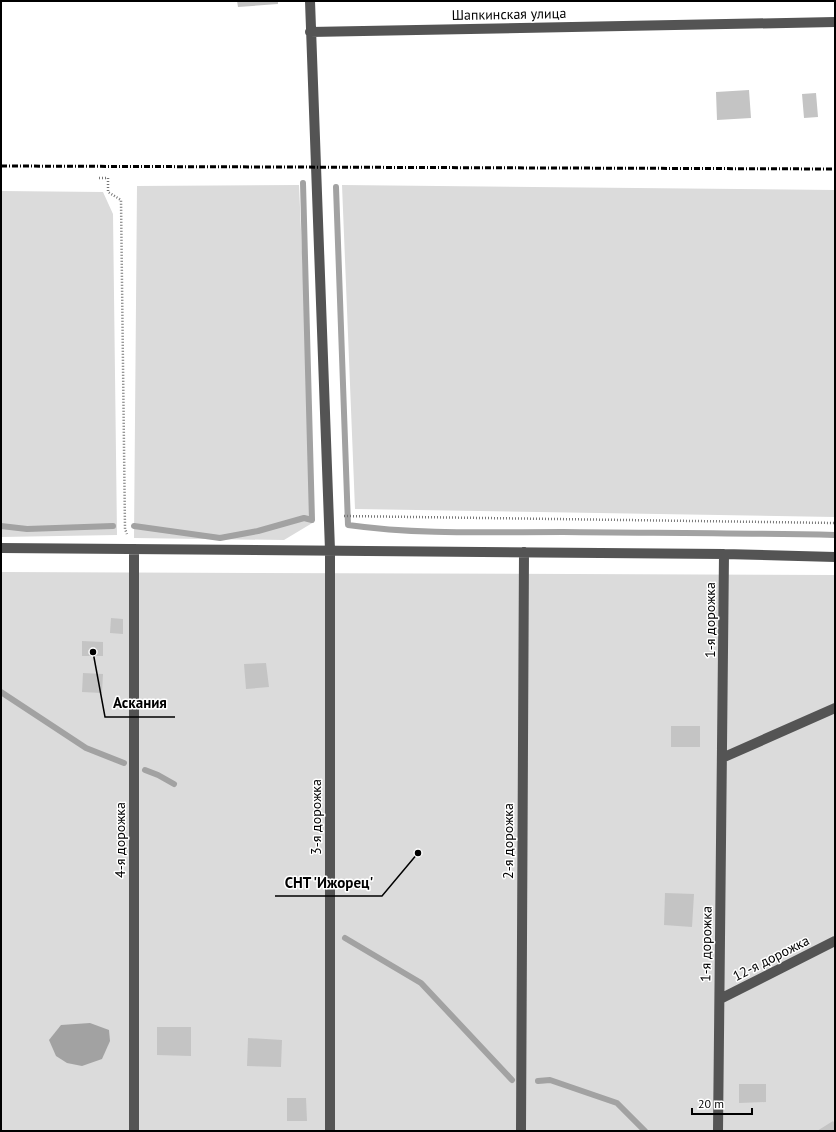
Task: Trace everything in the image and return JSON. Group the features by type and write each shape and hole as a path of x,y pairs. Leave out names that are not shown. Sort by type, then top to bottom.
{"street":[{"path":"310,1 310,32"},
{"name":"Шапкинская улица","path":"310,32 835,22"},
{"name":"3-я дорожка","path":"310,32 330,550 330,1131"},
{"path":"1,548 724,554 835,557"},
{"name":"4-я дорожка","path":"134,549 134,1131"},
{"name":"2-я дорожка","path":"521,1131 524,552"},
{"name":"1-я дорожка","path":"718,1131 724,554"},
{"path":"722,758 835,708"},
{"name":"12-я дорожка","path":"720,1000 835,941"}],"path":[{"path":"99,178 108,178 108,192 121,200 125,529"},
{"path":"338,516 835,523"}],"shaded area":[{"path":"299,185 314,522 284,540 134,538 137,186"},
{"path":"342,185 835,190 835,517 355,509"},
{"path":"1,191 103,192 113,214 117,535 1,537"},
{"path":"1,572 835,575 835,1131 1,1131"},
{"path":"90,1023 109,1030 110,1041 102,1059 82,1066 67,1063 56,1056 49,1040 61,1025"}],"building":[{"path":"237,1 278,1 278,4 238,7"},
{"path":"749,90 751,118 717,120 716,92"},
{"path":"816,93 818,117 804,118 802,94"},
{"path":"111,618 123,619 123,634 110,633"},
{"path":"82,641 103,642 103,656 82,656"},
{"path":"266,663 269,687 246,689 244,664"},
{"path":"83,673 103,674 102,693 82,692"},
{"path":"671,726 700,726 700,747 671,747"},
{"path":"665,893 694,894 692,927 664,925"},
{"path":"157,1027 191,1027 191,1056 157,1055"},
{"path":"248,1038 282,1040 281,1067 247,1066"},
{"path":"739,1084 766,1084 766,1102 739,1103"},
{"path":"287,1098 306,1098 307,1121 287,1121"},
{"path":"833,1121 835,1124 835,1131 817,1131"}],"waterway":[{"path":"134,526 220,538 258,531 304,518 312,520 303,183"},
{"path":"336,187 348,525 428,532 733,533 835,535"},
{"path":"1,526 27,529 113,526"},
{"path":"1,692 86,748 124,763"},
{"path":"145,770 174,784"},
{"path":"345,938 421,983 512,1080"},
{"path":"538,1081 550,1080 617,1103 645,1131"}],"railway":[{"path":"1,166 835,169"}],"place":[{"name":"Аскания","path":"93,652"},
{"name":"СНТ 'Ижорец'","path":"418,853"}]}
